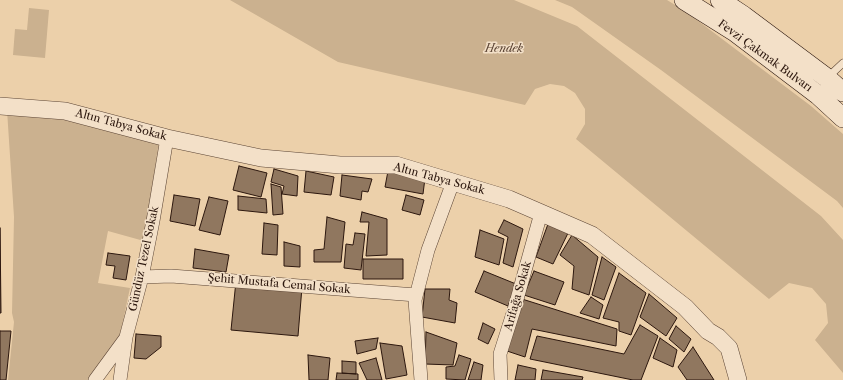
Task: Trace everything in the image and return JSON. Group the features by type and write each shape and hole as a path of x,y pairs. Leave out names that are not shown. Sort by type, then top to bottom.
{"main road":[{"name":"Fevzi Çakmak Bulvarı","path":"684,0 735,32 818,95 843,118"},
{"name":"Fevzi Çakmak Bulvarı","path":"720,0 744,16 827,78 843,92"}],"street":[{"name":"Altın Tabya Sokak","path":"0,106 65,111 167,138 261,158 340,165 396,165 509,199 592,235 685,307 708,331 718,337 729,348 738,380"},
{"name":"Gündüz Tezel Sokak","path":"120,380 126,337 142,277 167,138"},
{"path":"421,380 415,300 428,250 453,182"},
{"name":"Arifağa Sokak","path":"501,380 500,354 542,213"},
{"name":"Şehit Mustafa Cemal Sokak","path":"142,277 171,276 416,295"},
{"path":"95,380 126,337"}],"lane":[{"path":"827,78 843,63"}],"green space":[{"name":"Hendek","path":"230,0 514,0 577,26 821,216 843,240 843,373 815,340 828,323 826,304 812,288 789,283 769,299 576,139 585,124 585,109 575,93 564,86 550,84 535,89 525,105 338,62"},
{"path":"555,0 667,0 685,11 811,106 843,134 843,208 837,201 661,70 572,7"},
{"path":"29,8 49,10 45,58 13,55 15,29 27,30"},
{"path":"7,110 63,114 159,141 144,241 108,231 98,283 130,288 120,335 88,380 8,380 14,322 12,313 14,217"}],"building":[{"path":"239,166 267,173 261,197 233,190"},
{"path":"274,169 298,176 297,196 282,194 284,186 271,182"},
{"path":"306,171 334,177 331,195 304,192"},
{"path":"388,171 425,178 423,194 385,187"},
{"path":"342,175 372,179 368,192 362,191 361,200 340,196"},
{"path":"271,184 281,187 283,214 273,215"},
{"path":"174,195 200,199 195,226 170,221"},
{"path":"406,195 424,200 420,215 402,210"},
{"path":"238,196 266,199 267,213 238,210"},
{"path":"209,197 228,201 220,235 199,230"},
{"path":"362,212 387,219 387,255 366,256 369,222 360,222"},
{"path":"327,217 345,222 341,262 314,262 314,250 324,249"},
{"path":"504,220 523,229 513,267 503,263 508,237 498,232"},
{"path":"264,223 278,225 277,255 262,254"},
{"path":"548,224 569,231 553,264 536,257"},
{"path":"0,228 1,313 0,313"},
{"path":"480,230 504,239 499,265 475,257"},
{"path":"355,233 365,234 361,270 344,268 346,244 353,245"},
{"path":"572,235 598,257 589,295 572,289 574,266 560,255"},
{"path":"284,242 300,246 300,267 284,266"},
{"path":"195,249 229,255 226,272 193,268"},
{"path":"108,253 130,256 126,280 113,278 115,266 106,265"},
{"path":"602,257 616,267 604,300 592,295"},
{"path":"363,259 403,259 403,279 363,279"},
{"path":"484,271 516,284 508,306 475,292"},
{"path":"534,271 564,282 555,305 524,295"},
{"path":"619,273 646,293 631,335 619,331 619,322 603,318"},
{"path":"236,281 302,287 298,336 231,330"},
{"path":"425,289 450,289 449,300 457,303 455,323 422,317"},
{"path":"649,294 677,318 666,336 640,317"},
{"path":"591,297 603,305 599,319 580,313"},
{"path":"522,299 617,329 616,346 532,329 525,357 507,351"},
{"path":"483,323 495,329 488,344 478,339"},
{"path":"640,325 658,336 641,380 633,380 530,359 537,336 624,354"},
{"path":"676,326 691,339 684,352 669,339"},
{"path":"0,331 11,331 6,380 0,380"},
{"path":"426,332 457,343 453,365 425,364"},
{"path":"136,334 161,336 161,347 146,359 134,358"},
{"path":"378,338 376,349 357,354 355,341"},
{"path":"660,338 677,350 673,367 653,358"},
{"path":"380,343 402,346 407,375 386,379"},
{"path":"693,347 714,380 687,380 678,367"},
{"path":"308,355 330,358 328,380 309,380"},
{"path":"459,355 471,359 465,380 446,379 446,367 455,366"},
{"path":"376,358 382,380 367,380 359,363"},
{"path":"342,361 356,362 356,374 342,373"},
{"path":"474,362 483,365 481,380 468,380"},
{"path":"518,365 536,369 535,380 515,380"},
{"path":"543,370 583,377 582,380 541,380"},
{"path":"337,373 358,374 358,380 336,380"}]}
